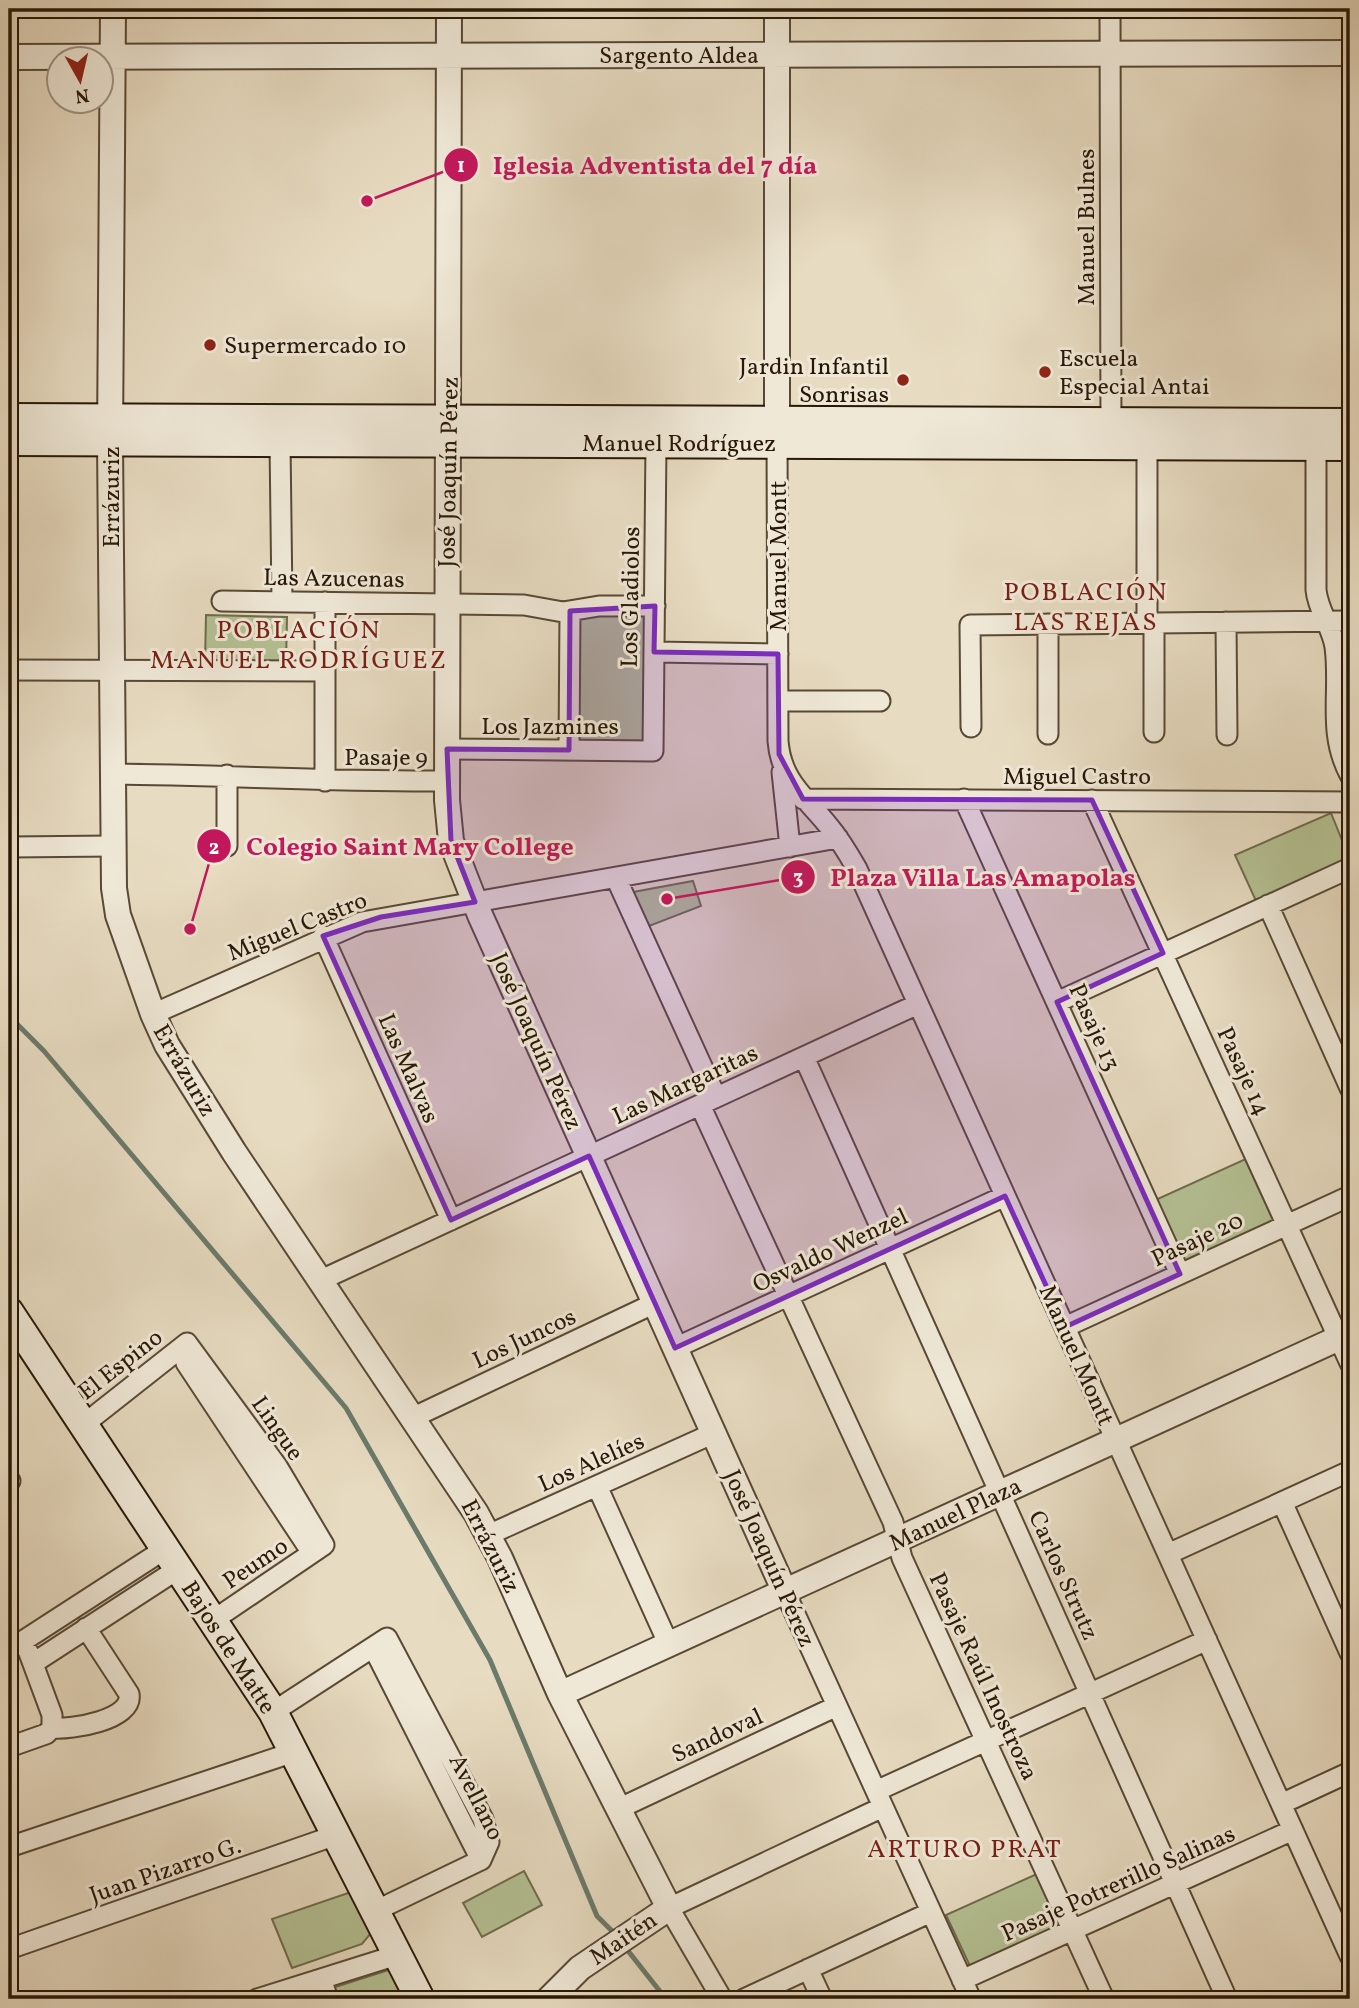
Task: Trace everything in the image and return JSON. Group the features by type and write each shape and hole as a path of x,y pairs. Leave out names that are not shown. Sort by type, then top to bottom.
{"main road":[{"name":"Manuel Rodríguez","path":"9,418 110,430 280,442 448,431 656,443 777,432"},
{"name":"Manuel Rodríguez","path":"9,441 110,430 1147,433 1350,423"},
{"name":"Manuel Rodríguez","path":"1147,433 1316,446 1350,446"},
{"name":"Bajos de Matte","path":"9,1312 273,1712 420,1999"}],"street":[{"name":"Errázuriz","path":"113,9 113,46"},
{"name":"José Joaquín Pérez","path":"449,9 446,604 447,781 451,841 475,902 675,1348 971,1999"},
{"name":"Manuel Montt","path":"778,9 778,741 790,847"},
{"name":"Manuel Bulnes","path":"1110,9 1111,433"},
{"name":"Sargento Aldea","path":"116,57 1350,53"},
{"name":"Sargento Aldea","path":"9,57 46,57"},
{"name":"Errázuriz","path":"113,116 110,430 113,846 118,915 153,1014 167,1045 234,1152 414,1417 488,1535 560,1694 668,1908 722,1999"},
{"path":"1147,433 1154,732"},
{"path":"280,442 282,602"},
{"name":"Los Gladiolos","path":"653,751 656,443"},
{"path":"1316,446 1316,590 1325,621 1332,634 1336,655 1336,743 1350,775"},
{"name":"Las Azucenas","path":"222,601 524,605 570,611 599,606 654,606"},
{"path":"325,602 325,781"},
{"path":"569,750 570,611"},
{"path":"971,727 970,625 1350,621"},
{"path":"1226,622 1227,735"},
{"path":"1048,624 1048,734"},
{"path":"654,652 778,654"},
{"path":"9,670 325,671"},
{"path":"778,701 880,701"},
{"name":"Los Jazmines","path":"447,750 653,751"},
{"name":"Manuel Montt","path":"782,767 803,799 838,838 857,869 1350,1956"},
{"name":"Pasaje 9","path":"113,774 227,775 325,781 447,781"},
{"path":"227,775 227,846"},
{"name":"Miguel Castro","path":"803,799 1350,802"},
{"name":"Pasaje 13","path":"964,799 1180,1275"},
{"name":"Pasaje 14","path":"1092,800 1287,1225 1345,1336 1350,1363"},
{"name":"Miguel Castro","path":"153,1014 323,936 381,917 838,838"},
{"path":"9,847 113,846"},
{"path":"1056,1002 1350,867"},
{"name":"Pasaje Raúl Inostroza","path":"616,878 788,1296 893,1522 902,1558 1104,1999"},
{"path":"1268,905 1350,1088"},
{"name":"Las Malvas","path":"323,936 451,1220"},
{"name":"Las Margaritas","path":"321,1280 918,1004"},
{"name":"Carlos Strutz","path":"804,1056 1227,1999"},
{"name":"Osvaldo Wenzel","path":"675,1348 1005,1196"},
{"name":"Pasaje 20","path":"1065,1328 1350,1196"},
{"name":"Los Juncos","path":"414,1417 655,1303"},
{"name":"Manuel Plaza","path":"560,1694 1345,1336"},
{"name":"El Espino","path":"83,1424 182,1346"},
{"name":"Lingue","path":"182,1346 277,1466 318,1549"},
{"name":"Los Alelíes","path":"488,1535 714,1433"},
{"path":"1168,1554 1350,1471"},
{"path":"597,1486 669,1645"},
{"path":"1282,1502 1350,1653"},
{"name":"Peumo","path":"212,1621 318,1549"},
{"path":"34,1662 86,1628 171,1559"},
{"path":"52,1728 52,1715 34,1662 16,1646 171,1559"},
{"path":"9,1746 42,1736 52,1728 71,1728 118,1715 126,1710 130,1694 86,1628"},
{"path":"668,1908 987,1741 1207,1640"},
{"name":"Avellano","path":"273,1712 380,1642 483,1819 489,1842 481,1860 375,1911"},
{"name":"Sandoval","path":"618,1809 837,1706"},
{"path":"9,1847 294,1752"},
{"path":"1281,1804 1350,1772"},
{"name":"Pasaje Potrerillo Salinas","path":"962,1980 1293,1830"},
{"name":"Juan Pizarro G.","path":"9,1949 337,1835"},
{"name":"Maitén","path":"553,1998 580,1968 668,1908"},
{"path":"744,1999 931,1912"},
{"path":"257,1999 397,1955"},
{"path":"808,1969 822,1999"},
{"path":"321,1979 328,1999"}],"highlighted area":[{"path":"655,606 654,652 778,654 779,754 803,799 1092,800 1163,953 1057,1002 1180,1274 1065,1327 1005,1196 675,1348 589,1156 451,1220 323,936 381,917 475,902 451,841 447,749 569,750 570,611 579,608"}],"green space":[{"path":"576,611 646,612 645,745 574,745"},
{"path":"206,615 287,617 286,664 205,662"},
{"path":"1331,813 1350,860 1256,901 1235,855"},
{"path":"693,881 701,906 649,926 633,892"},
{"path":"1250,1157 1278,1219 1179,1263 1151,1202"},
{"path":"524,1871 542,1905 482,1937 463,1903"},
{"path":"1039,1873 1063,1923 970,1966 946,1915"},
{"path":"351,1892 371,1933 362,1944 292,1968 272,1919"},
{"path":"398,1967 415,1999 337,1999 332,1988"}],"waterway":[{"path":"9,1016 44,1051 346,1408 490,1660 597,1916 617,1936"},
{"path":"625,1947 666,1999"}],"place":[{"name":"Iglesia Adventista del 7 día","path":"367,201"},
{"name":"Supermercado 10","path":"210,345"},
{"name":"Escuela Especial Antai","path":"1045,372"},
{"name":"Jardin Infantil Sonrisas","path":"903,380"},
{"name":"Plaza Villa Las Amapolas","path":"667,899"},
{"name":"Colegio Saint Mary College","path":"190,929"}],"district":[{"name":"POBLACIÓN LAS REJAS","path":"1086,606"},
{"name":"POBLACIÓN MANUEL RODRÍGUEZ","path":"299,644"},
{"name":"ARTURO PRAT","path":"965,1848"}]}
